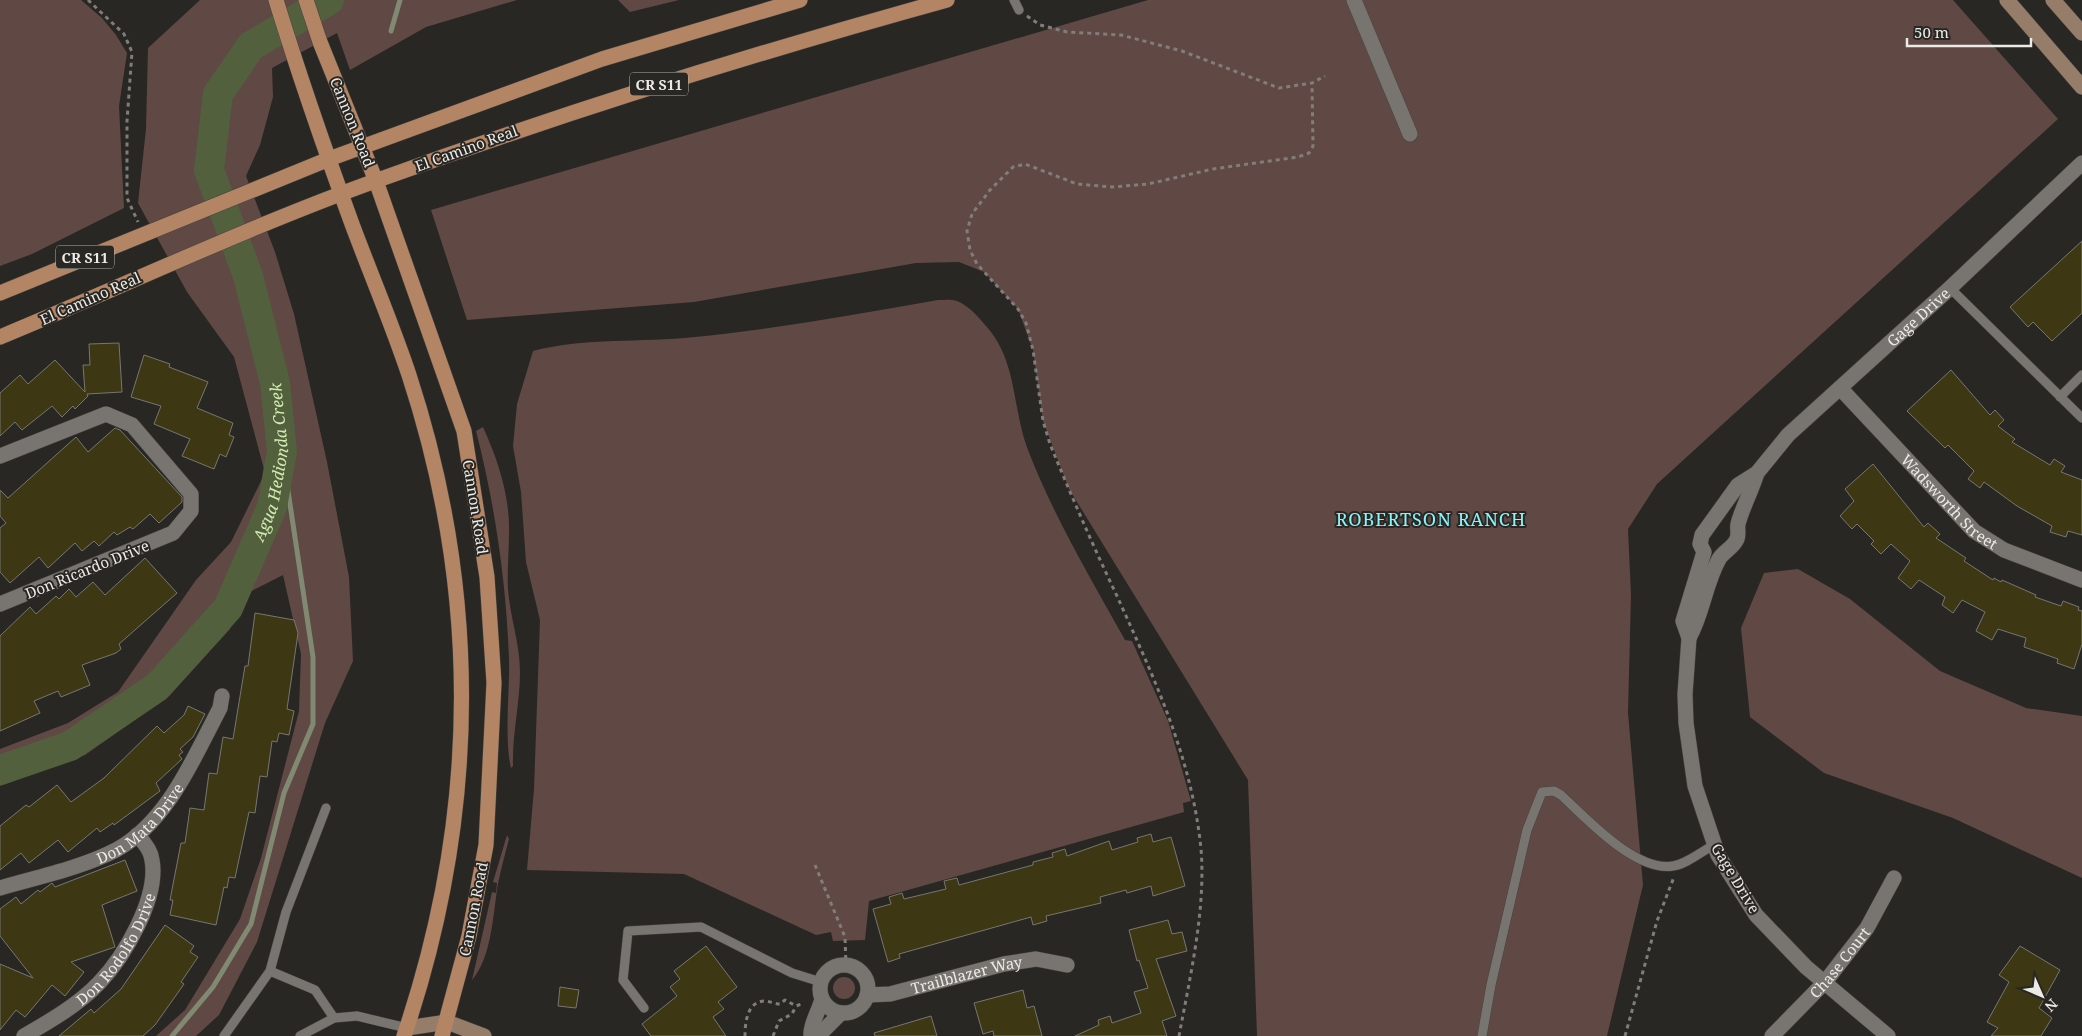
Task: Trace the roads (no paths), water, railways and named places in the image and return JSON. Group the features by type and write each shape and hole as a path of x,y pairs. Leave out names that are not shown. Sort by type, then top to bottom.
{"main road":[{"name":"Cannon Road","path":"276,0 329,159 409,376 444,509 456,580 462,669 461,753 450,860 410,1033"},
{"name":"Cannon Road","path":"306,0 320,42 376,181 464,431 487,577 492,624 492,747 486,845 470,936 445,1029"},
{"name":"CR S11","path":"0,293 329,159 602,59 669,37 800,0"},
{"name":"El Camino Real","path":"0,337 264,225 376,181 616,97 748,56 947,0"}],"street":[{"path":"1354,0 1410,134"},
{"path":"2007,0 2082,87"},
{"path":"2053,0 2082,33"},
{"name":"Gage Drive","path":"1888,1036 1806,967 1756,915 1718,855 1695,786 1686,723 1689,638 1683,621 1704,552 1700,544 1707,524 1721,512 1738,485 1757,473 1788,435 1950,288 2082,163"},
{"name":"Wadsworth Street","path":"1840,388 1974,531 2004,550 2082,580"},
{"name":"Don Ricardo Drive","path":"0,456 106,414 132,425 191,494 191,512 173,534 0,604"},
{"name":"Gage Drive","path":"1689,638 1698,621 1707,589 1720,558 1731,548 1737,538 1738,523 1751,494 1757,473"},
{"path":"1704,552 1720,558"},
{"name":"Don Mata Drive","path":"0,888 90,860 116,849 137,835 175,794 220,708 222,696"},
{"name":"Don Rodolfo Drive","path":"24,1036 58,1017 99,983 130,942 151,891 152,860 146,844 137,835"},
{"name":"Chase Court","path":"1772,1036 1825,982 1867,928 1894,878"},
{"name":"Trailblazer Way","path":"867,995 890,994 1004,964 1036,959 1067,965"},
{"path":"846,965 857,969 863,974 867,980 867,995 865,1001 855,1010 841,1013 819,1035 812,1036 810,1029 816,1019 822,999 821,982 829,969 846,965"},
{"path":"822,999 834,1010 841,1013"},
{"path":"410,1033 445,1029 484,1036"}],"lane":[{"path":"1014,0 1019,10"},
{"path":"1950,288 2082,418"},
{"path":"2060,396 2082,375"},
{"path":"1482,1036 1490,985 1524,839 1537,800 1542,792 1554,791 1561,795 1624,851 1649,863 1672,866 1683,862 1714,844"},
{"path":"224,1036 270,971 286,912 326,808"},
{"path":"644,1008 623,980 628,931 701,927 792,973 821,982"},
{"path":"270,971 315,990 334,1018"},
{"path":"300,1036 334,1018 357,1016 410,1033"}],"waterway":[{"name":"Agua Hedionda Creek","path":"0,770 70,746 157,687 228,608 272,507 282,451 275,383 248,276 209,170 218,94 251,46 329,0"},
{"path":"391,31 400,0"},
{"path":"172,1036 213,987 251,924 284,793 313,724 313,657 282,451"}],"district":[{"name":"ROBERTSON RANCH","path":"1431,519"}]}
